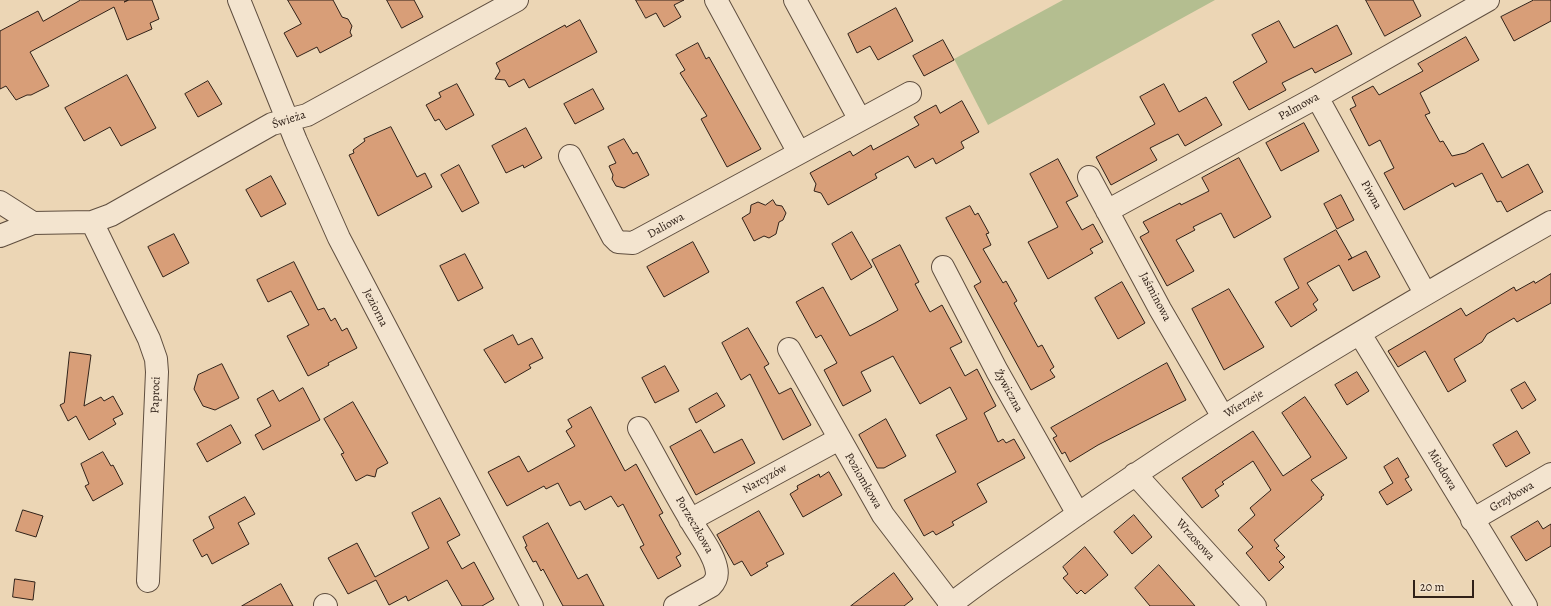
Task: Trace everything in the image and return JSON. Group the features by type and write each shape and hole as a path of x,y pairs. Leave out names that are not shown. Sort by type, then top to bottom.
{"street":[{"name":"Jeziorna","path":"239,0 288,120 339,238 532,606"},
{"name":"Świeża","path":"0,236 33,223 92,222 111,215 272,124 307,115 517,0"},
{"path":"716,0 799,153"},
{"path":"795,0 860,120"},
{"name":"Palmowa","path":"1107,211 1317,97 1488,0"},
{"name":"Daliowa","path":"570,156 613,237 618,242 633,243 910,93"},
{"name":"Piwna","path":"1317,97 1425,293"},
{"name":"Jaśminowa","path":"1089,177 1160,309 1224,417"},
{"path":"0,202 33,223"},
{"name":"Paproci","path":"92,222 152,346 156,359 157,372 148,582"},
{"name":"Wierzeje","path":"950,605 1135,474 1224,417 1425,293 1551,222"},
{"name":"Żywiczna","path":"943,267 997,371 1078,514"},
{"name":"Miodowa","path":"1360,334 1472,520 1526,606"},
{"name":"Poziomkowa","path":"790,349 882,514 950,605"},
{"name":"Porzeczkowa","path":"639,428 690,520 714,559 718,575 716,581 711,586 675,606"},
{"name":"Narcyzów","path":"690,520 839,439"},
{"name":"Wrzosowa","path":"1135,474 1255,606"},
{"name":"Grzybowa","path":"1472,520 1551,474"}],"green space":[{"path":"1063,0 1215,0 988,125 954,59"}],"building":[{"path":"81,0 128,0 124,2 129,0 152,0 159,19 150,23 152,29 127,40 114,7 30,52 49,86 31,95 27,95 16,100 6,86 0,89 0,31 38,11 43,21"},
{"path":"288,0 333,0 342,17 348,19 352,26 350,32 352,36 320,53 317,47 297,57 284,33 301,24"},
{"path":"387,0 414,0 423,17 402,28"},
{"path":"636,0 684,0 674,5 681,17 664,27 656,13 646,18"},
{"path":"1366,0 1413,0 1421,16 1385,36"},
{"path":"1534,0 1551,0 1551,21 1514,41 1501,17"},
{"path":"896,8 913,41 878,60 870,46 857,53 848,34"},
{"path":"580,20 597,52 529,88 524,79 509,87 505,80 495,79 500,71 496,63 565,25 566,27"},
{"path":"1279,21 1294,48 1337,25 1352,54 1315,73 1312,68 1282,83 1286,90 1249,110 1233,82 1267,62 1252,35"},
{"path":"1466,37 1479,60 1420,93 1430,113 1425,115 1440,142 1443,141 1452,156 1465,153 1483,143 1502,178 1528,164 1543,192 1507,212 1501,201 1497,202 1482,173 1455,187 1453,183 1404,210 1384,173 1394,168 1380,140 1369,146 1350,109 1356,106 1352,97 1373,86 1379,95 1423,71 1418,64"},
{"path":"943,40 954,60 924,76 913,56"},
{"path":"698,43 706,59 709,57 761,149 727,167 701,119 707,116 680,73 685,70 676,55"},
{"path":"127,75 156,128 121,146 110,127 84,141 65,108"},
{"path":"208,81 222,104 198,117 185,94"},
{"path":"457,84 474,115 446,130 439,119 435,121 426,105 441,97 439,93"},
{"path":"1164,84 1179,112 1206,97 1222,125 1185,146 1178,134 1150,148 1157,160 1111,185 1096,157 1155,124 1140,97"},
{"path":"593,89 604,109 575,124 564,104"},
{"path":"962,101 979,132 961,142 964,148 936,164 933,158 915,168 908,156 875,174 877,178 828,205 821,193 814,191 816,184 810,173 850,151 853,156 871,145 873,150 919,125 914,117 936,105 940,113"},
{"path":"1304,123 1319,151 1281,171 1266,143"},
{"path":"391,127 417,177 425,173 432,187 378,216 349,155 354,153 353,150 365,141 364,139"},
{"path":"526,128 542,158 524,168 523,165 506,173 492,146"},
{"path":"624,139 633,154 637,152 649,175 624,188 616,186 612,179 613,175 609,166 616,163 608,147"},
{"path":"1239,158 1271,217 1234,238 1221,213 1193,227 1195,230 1176,240 1194,271 1167,286 1140,237 1149,232 1143,222 1180,203 1181,205 1209,191 1202,178"},
{"path":"1058,159 1078,196 1066,202 1082,230 1093,224 1103,242 1090,249 1093,253 1048,279 1028,242 1058,227 1030,174"},
{"path":"459,165 479,203 462,212 441,175"},
{"path":"271,176 286,204 261,217 246,190"},
{"path":"1341,195 1354,220 1337,229 1324,204"},
{"path":"773,200 776,205 782,206 786,213 783,220 779,222 776,234 769,238 764,236 754,241 742,218 750,213 751,205 758,202 765,205"},
{"path":"970,206 975,215 978,213 989,233 986,234 991,245 983,249 1003,283 1006,281 1017,301 1014,303 1038,347 1042,345 1054,367 1050,370 1055,377 1031,390 974,286 981,282 946,218"},
{"path":"1336,230 1352,258 1366,251 1380,277 1353,291 1339,265 1307,283 1318,300 1313,304 1317,310 1291,327 1275,302 1299,288 1284,259"},
{"path":"852,232 872,267 851,280 832,244"},
{"path":"174,234 189,263 163,277 148,247"},
{"path":"693,242 709,272 664,297 647,267"},
{"path":"900,245 919,282 915,284 930,312 942,305 962,342 950,348 965,376 977,369 996,406 984,413 998,442 1003,439 1006,443 1014,439 1025,458 977,484 987,502 952,522 954,525 936,535 933,531 924,536 904,500 956,472 936,435 967,419 950,387 920,404 893,356 861,372 871,391 843,406 824,370 837,363 821,335 816,338 796,302 823,287 850,336 875,323 898,310 872,260"},
{"path":"465,254 483,288 458,301 440,266"},
{"path":"294,262 318,310 324,308 331,321 335,318 342,331 347,328 357,348 328,363 329,365 308,376 287,336 309,325 291,291 268,302 257,280"},
{"path":"1551,274 1551,303 1517,322 1514,318 1487,334 1482,342 1454,359 1466,381 1448,392 1425,351 1398,367 1388,351 1461,308 1466,316 1514,287 1516,291"},
{"path":"1122,282 1145,323 1118,339 1095,298"},
{"path":"1229,289 1264,347 1224,370 1192,309"},
{"path":"748,328 769,364 764,367 779,394 791,388 811,425 783,440 750,374 741,380 722,343"},
{"path":"513,335 518,345 532,338 543,358 529,365 531,368 505,383 484,350"},
{"path":"70,352 91,355 84,406 101,397 104,401 113,396 123,414 113,419 116,424 89,440 76,416 68,421 60,405 64,403"},
{"path":"1167,363 1186,400 1098,445 1070,462 1065,452 1062,454 1053,438 1057,436 1051,428"},
{"path":"222,364 239,398 215,410 203,406 194,389 198,375"},
{"path":"665,366 679,391 655,403 642,378"},
{"path":"1357,372 1369,391 1347,405 1335,385"},
{"path":"1525,382 1536,400 1522,409 1511,390"},
{"path":"303,388 320,420 263,450 255,435 271,426 257,399 273,390 279,401"},
{"path":"717,393 725,406 696,423 689,409"},
{"path":"1305,397 1347,458 1311,480 1324,495 1321,497 1322,499 1274,540 1279,546 1276,548 1285,557 1279,562 1284,567 1269,581 1246,553 1253,547 1238,530 1255,515 1250,508 1271,490 1253,461 1222,482 1224,484 1215,490 1219,496 1202,508 1182,478 1253,431 1283,476 1311,457 1282,413"},
{"path":"353,402 388,463 377,469 375,477 367,475 356,481 341,454 344,453 324,419"},
{"path":"591,407 625,471 636,464 663,513 659,515 681,554 676,557 681,566 658,579 640,547 644,545 623,504 618,507 611,496 585,510 580,501 570,506 558,483 546,489 544,486 507,506 488,472 519,456 528,472 575,446 566,431 572,427 568,420"},
{"path":"886,419 906,456 884,468 877,468 859,435"},
{"path":"231,425 241,443 207,462 197,444"},
{"path":"701,430 714,453 742,439 755,463 696,495 670,447"},
{"path":"1517,431 1530,453 1506,467 1493,445"},
{"path":"103,452 111,466 113,465 123,484 93,501 85,486 89,484 81,464"},
{"path":"1398,458 1409,477 1405,479 1412,490 1387,505 1379,492 1393,483 1384,467"},
{"path":"829,472 842,495 803,517 790,494 798,489 797,486 819,474 820,477"},
{"path":"245,497 255,514 238,523 249,544 212,564 207,554 202,557 193,540 214,528 209,517"},
{"path":"440,498 460,535 447,542 462,569 474,562 494,599 482,606 462,606 447,580 408,601 406,596 389,605 376,580 348,594 328,558 357,543 375,577 429,548 412,513"},
{"path":"23,510 43,516 36,537 16,531"},
{"path":"759,511 784,554 766,563 768,566 751,576 742,561 734,565 717,535"},
{"path":"1134,515 1152,537 1132,554 1114,532"},
{"path":"1538,521 1543,529 1551,524 1551,546 1526,561 1511,537"},
{"path":"548,523 578,579 587,574 604,606 563,606 543,569 541,571 536,561 533,562 525,547 527,546 523,537"},
{"path":"1085,547 1108,575 1085,594 1081,590 1077,594 1063,578 1068,574 1063,567"},
{"path":"1159,565 1195,606 1150,606 1135,588"},
{"path":"894,573 913,599 904,606 851,606"},
{"path":"15,579 35,582 33,600 13,597"},
{"path":"281,584 293,606 242,606"}]}
